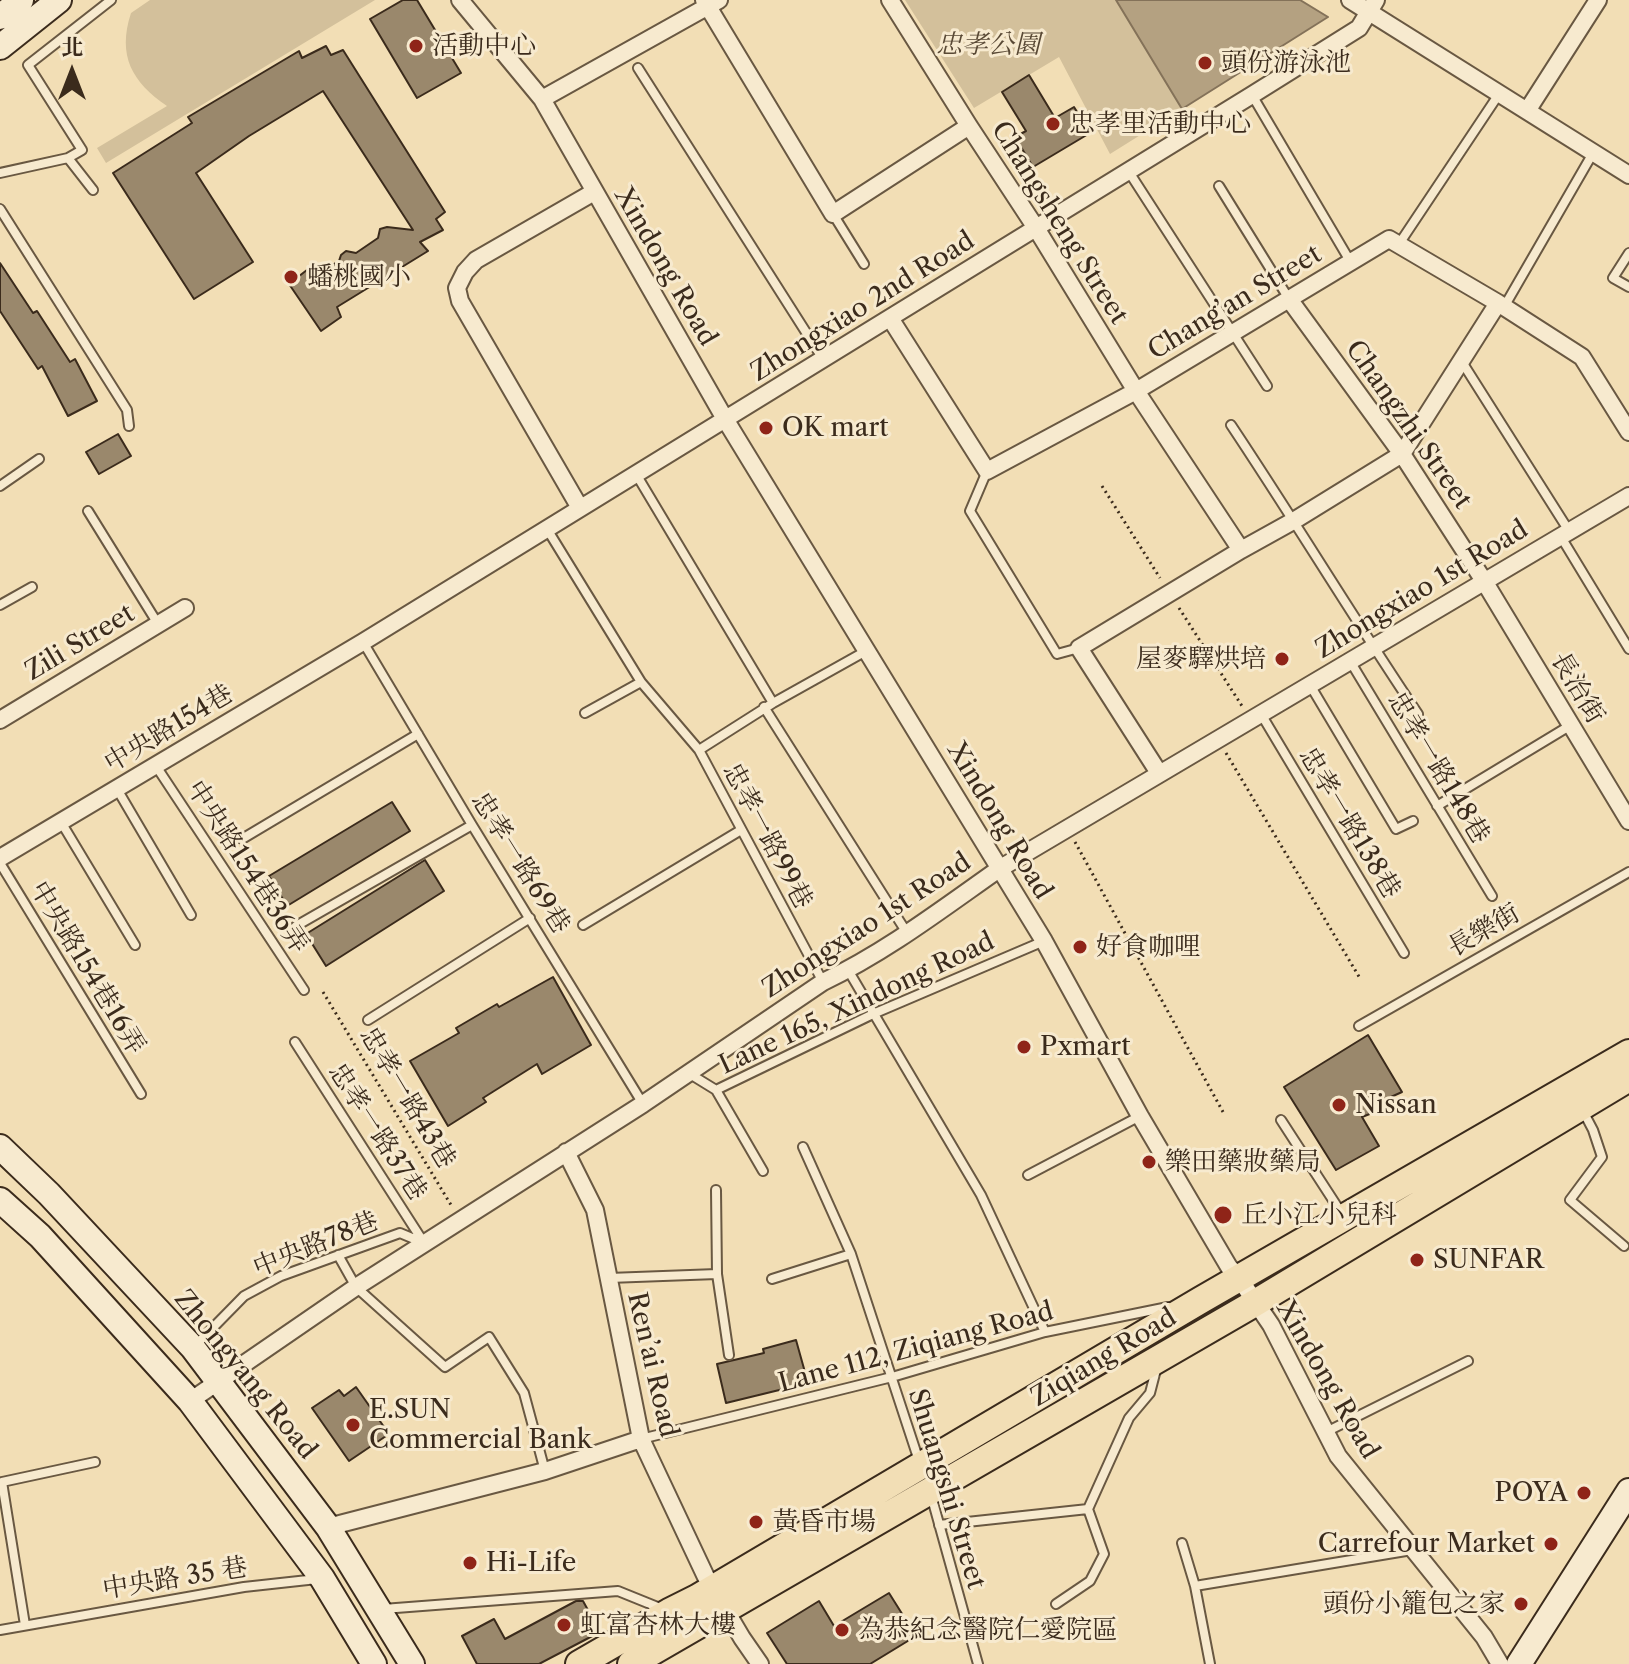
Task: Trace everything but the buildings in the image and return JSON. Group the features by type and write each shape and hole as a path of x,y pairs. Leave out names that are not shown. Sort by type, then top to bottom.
{"main road":[{"name":"Ziqiang Road","path":"631,1664 719,1599 921,1466 1629,1053"},
{"name":"Ziqiang Road","path":"579,1664 697,1598 719,1599 930,1492 1255,1303 1629,1078"}],"street":[{"path":"0,17 21,0"},
{"path":"0,47 59,0"},
{"name":"Xindong Road","path":"460,0 542,99 725,419 1044,941 1140,1116 1229,1267 1271,1325 1338,1456 1484,1637 1500,1664"},
{"name":"Changsheng Street","path":"890,0 1136,391 1241,550"},
{"path":"1350,0 1373,6 1499,94 1629,175"},
{"path":"1527,111 1598,0"},
{"path":"542,99 710,2 833,214 969,126"},
{"name":"Zhongxiao 2nd Road","path":"363,642 1359,28 1373,6"},
{"path":"580,508 460,301 457,288 476,260 594,192"},
{"name":"Chang’an Street","path":"987,471 1136,391 1389,239 1399,244"},
{"path":"1399,244 1582,357 1629,432"},
{"name":"Changzhi Street","path":"1289,299 1402,454 1484,581"},
{"path":"1159,773 1079,648 1402,454 1501,305"},
{"path":"890,318 987,471"},
{"name":"Zhongxiao 1st Road","path":"190,1401 356,1287 689,1074 823,982 907,933 999,869 1629,496"},
{"name":"長治街","path":"1484,581 1629,821"},
{"name":"Zili Street","path":"0,720 185,608"},
{"name":"中央路154巷","path":"0,860 363,642"},
{"name":"Zhongyang Road","path":"0,1147 49,1194 193,1348 328,1527 412,1664"},
{"name":"Ren’ai Road","path":"566,1152 595,1210 641,1439 719,1599 760,1664"},
{"path":"0,1200 40,1236 190,1401 322,1578 374,1664"},
{"path":"328,1527 545,1471 641,1439"},
{"path":"1519,1664 1629,1491"}],"lane":[{"path":"0,173 68,158 82,150 28,65 111,0"},
{"path":"638,68 823,359"},
{"path":"1399,244 1499,94"},
{"path":"1252,95 1350,261"},
{"path":"1501,305 1594,153"},
{"path":"68,158 93,190"},
{"path":"1129,171 1267,386"},
{"path":"1219,186 1289,299"},
{"path":"0,209 127,410 129,426"},
{"path":"833,214 864,264"},
{"path":"1629,253 1613,278 1629,287"},
{"path":"1461,361 1629,649"},
{"path":"1231,425 1418,714"},
{"path":"0,486 39,459"},
{"path":"987,471 970,511 1057,654 1079,648"},
{"path":"636,474 768,705 907,933"},
{"path":"88,511 158,624"},
{"name":"忠孝一路99巷","path":"547,529 641,682 699,750 823,982"},
{"path":"0,605 32,587"},
{"name":"忠孝一路69巷","path":"363,642 643,1104"},
{"path":"699,750 768,705 867,651"},
{"name":"忠孝一路148巷","path":"1350,661 1492,896"},
{"path":"585,713 641,682"},
{"path":"1310,684 1396,829 1413,821"},
{"name":"忠孝一路138巷","path":"1260,714 1404,953"},
{"path":"1437,806 1571,725"},
{"path":"242,839 418,734"},
{"name":"中央路154巷36弄","path":"156,765 304,990"},
{"path":"116,789 191,915"},
{"path":"61,822 135,945"},
{"path":"296,926 472,825"},
{"path":"583,925 741,830"},
{"name":"中央路154巷16弄","path":"0,860 141,1094"},
{"name":"長樂街","path":"1359,1026 1629,872"},
{"path":"368,1020 530,918"},
{"name":"Lane 165, Xindong Road","path":"689,1074 716,1090 873,1014 1044,941"},
{"path":"848,970 981,1195 1045,1332"},
{"name":"忠孝一路37巷","path":"295,1042 424,1244"},
{"path":"716,1090 763,1171"},
{"path":"1581,1106 1602,1157 1570,1200 1624,1246"},
{"path":"1028,1175 1140,1116"},
{"path":"1281,1120 1344,1218"},
{"name":"Shuangshi Street","path":"803,1147 851,1254 930,1492 978,1664"},
{"path":"716,1190 717,1274 729,1355"},
{"name":"中央路78巷","path":"193,1348 244,1296 281,1276 400,1233 424,1244"},
{"path":"772,1279 851,1254"},
{"path":"338,1255 356,1287 445,1367 489,1337 524,1393 545,1471"},
{"path":"608,1278 717,1274"},
{"name":"Lane 112, Ziqiang Road","path":"641,1439 892,1377 1045,1332 1201,1300"},
{"path":"1056,1604 1090,1581 1104,1554 1088,1509 1129,1418 1150,1393 1159,1359"},
{"path":"1326,1432 1468,1361"},
{"path":"30,1624 2,1482 95,1462"},
{"path":"939,1525 1088,1509"},
{"path":"1182,1543 1195,1586 1210,1664"},
{"path":"1195,1586 1414,1550"},
{"name":"中央路 35 巷","path":"0,1630 244,1587 322,1578"},
{"path":"378,1610 618,1591 669,1612"}],"path":[{"path":"1218,739 1361,980"},
{"path":"1067,828 1223,1112"},
{"name":"忠孝一路43巷","path":"323,992 461,1221"}],"green space":[{"path":"150,0 375,0 106,163 97,148 167,106 137,77 127,55 127,28 131,13"},
{"name":"忠孝公園","path":"905,0 1119,0 1182,109 1110,154 1059,57 974,108"}],"shaded area":[{"name":"頭份游泳池","path":"1116,0 1300,0 1328,17 1182,109"}],"place":[{"name":"活動中心","path":"416,46"},
{"name":"頭份游泳池","path":"1205,63"},
{"name":"忠孝里活動中心","path":"1053,124"},
{"name":"蟠桃國小","path":"291,277"},
{"name":"OK mart","path":"766,428"},
{"name":"屋麥驛烘培","path":"1282,659"},
{"name":"好食咖哩","path":"1080,947"},
{"name":"Pxmart","path":"1024,1047"},
{"name":"Nissan","path":"1339,1105"},
{"name":"樂田藥妝藥局","path":"1149,1162"},
{"name":"丘小江小兒科","path":"1223,1215"},
{"name":"SUNFAR","path":"1417,1260"},
{"name":"E.SUN Commercial Bank","path":"353,1425"},
{"name":"POYA","path":"1584,1493"},
{"name":"黃昏市場","path":"756,1522"},
{"name":"Carrefour Market","path":"1551,1544"},
{"name":"Hi-Life","path":"470,1563"},
{"name":"頭份小籠包之家","path":"1521,1604"},
{"name":"虹富杏林大樓","path":"564,1625"},
{"name":"為恭紀念醫院仁愛院區","path":"842,1630"}]}
